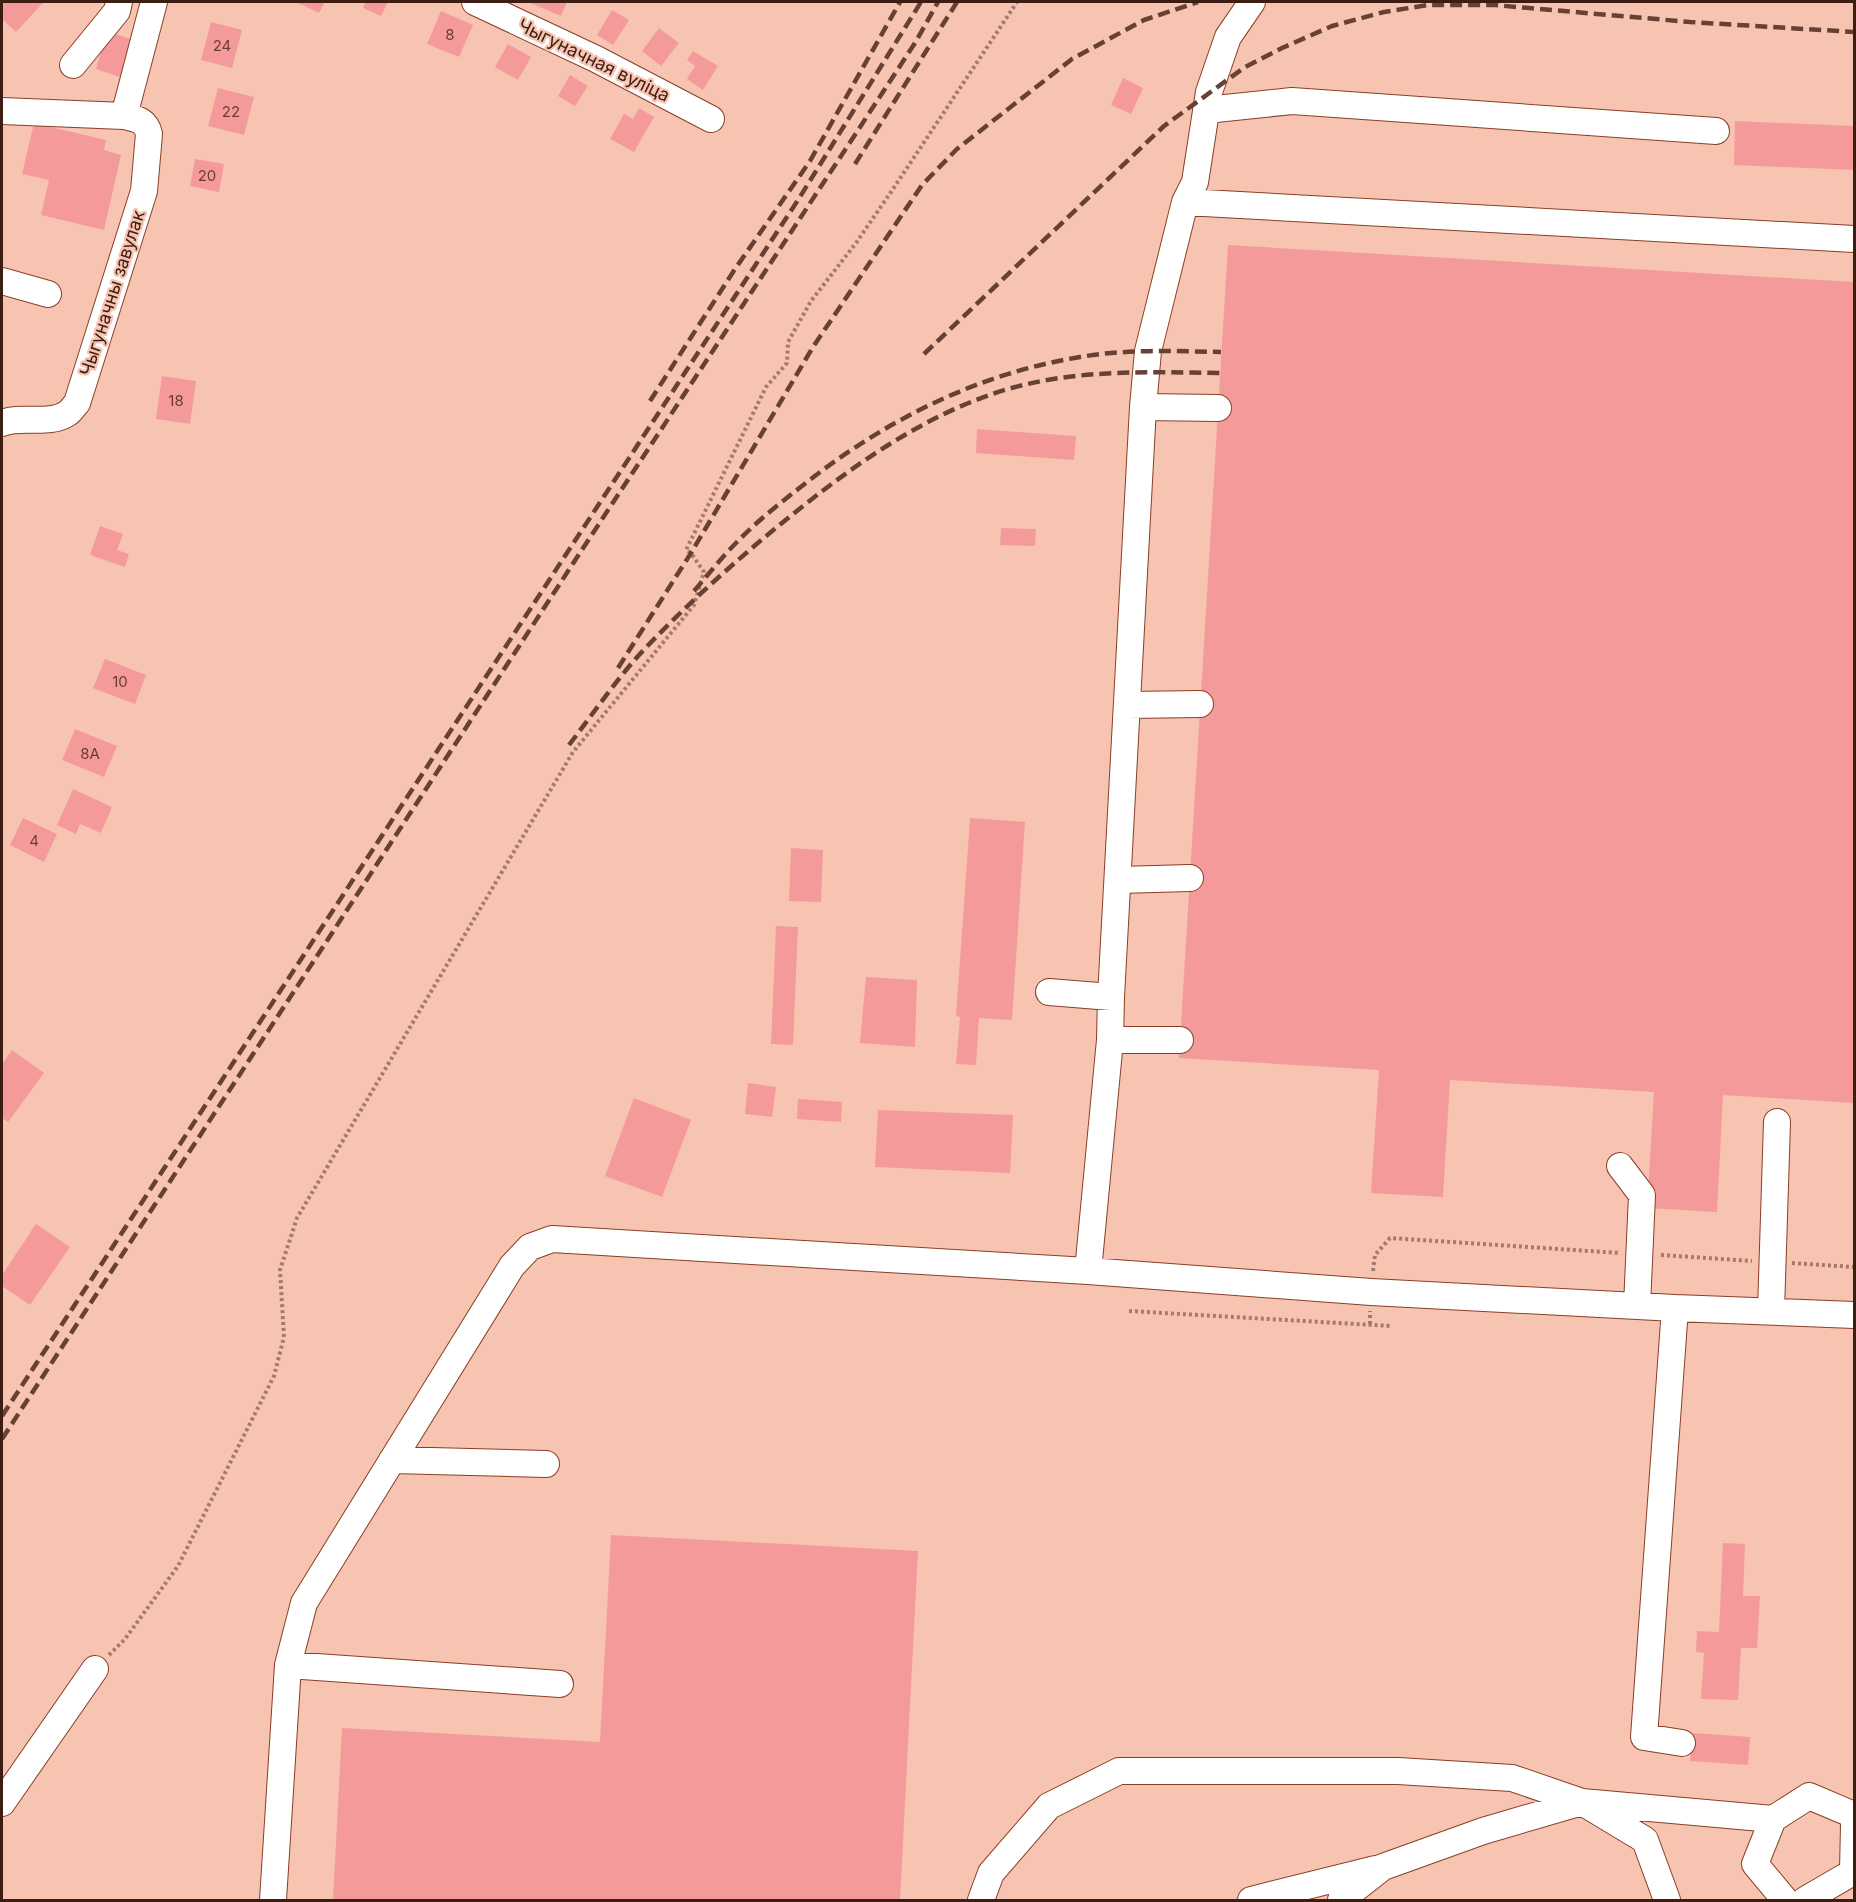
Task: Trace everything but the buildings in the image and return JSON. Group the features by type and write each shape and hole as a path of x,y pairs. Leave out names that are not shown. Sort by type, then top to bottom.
{"street":[{"path":"73,65 117,11 119,2"},
{"path":"2,111 124,116 154,2"},
{"name":"Чыгуначная вуліца","path":"476,2 596,59 711,119"},
{"path":"1088,1271 1110,1040 1143,407 1148,351 1185,202 1196,182 1209,92 1228,37 1252,2"},
{"path":"1206,110 1292,101 1716,130"},
{"name":"Чыгуначны завулак","path":"2,423 13,418 53,419 68,413 77,403 144,191 149,134 147,126 142,121 124,116"},
{"path":"1185,202 1854,239"},
{"path":"2,281 48,294"},
{"path":"1143,407 1218,408"},
{"path":"1128,705 1200,704"},
{"path":"1119,880 1190,878"},
{"path":"1049,992 1111,997"},
{"path":"1110,1040 1180,1040"},
{"path":"1771,1311 1778,1122"},
{"path":"1620,1166 1642,1195 1637,1306"},
{"path":"273,1900 288,1665 304,1603 512,1266 530,1247 552,1239 1088,1271 1371,1292 1854,1315"},
{"path":"1675,1308 1644,1737 1682,1743"},
{"path":"392,1460 546,1464"},
{"path":"288,1665 560,1684"},
{"path":"2,1803 95,1669"},
{"path":"981,1900 991,1873 1049,1806 1119,1771 1398,1771 1512,1778 1582,1802 1645,1840 1667,1900"},
{"path":"1785,1900 1755,1864 1773,1819 1809,1796 1854,1815"},
{"path":"1251,1900 1383,1867 1483,1830 1582,1802 1773,1819"},
{"path":"1805,1900 1853,1872 1854,1824"},
{"path":"1341,1900 1383,1867"}],"path":[{"path":"95,1669 125,1639 178,1566 274,1376 284,1337 280,1270 297,1218 573,752 694,605 704,572 691,553 686,550 766,387 787,363 788,342 811,301 856,243 1017,2"},
{"path":"1370,1324 1375,1255 1390,1238 1854,1267"},
{"path":"1129,1311 1391,1326"}],"railway":[{"path":"650,401 735,269 810,161 900,2"},
{"path":"2,1416 798,200 921,2"},
{"path":"2,1439 915,43 938,2"},
{"path":"855,164 957,2"},
{"path":"618,668 691,553 813,347 922,185 957,149 1072,59 1144,20 1198,2"},
{"path":"924,354 1164,126 1245,67 1332,26 1384,12 1428,5 1494,5 1690,22 1854,32"},
{"path":"694,591 744,535 833,462 899,421 968,388 1004,375 1097,354 1168,351 1221,352"},
{"path":"569,745 639,655 700,594 821,492 910,432 974,401 1008,389 1060,378 1113,373 1220,373"}]}
